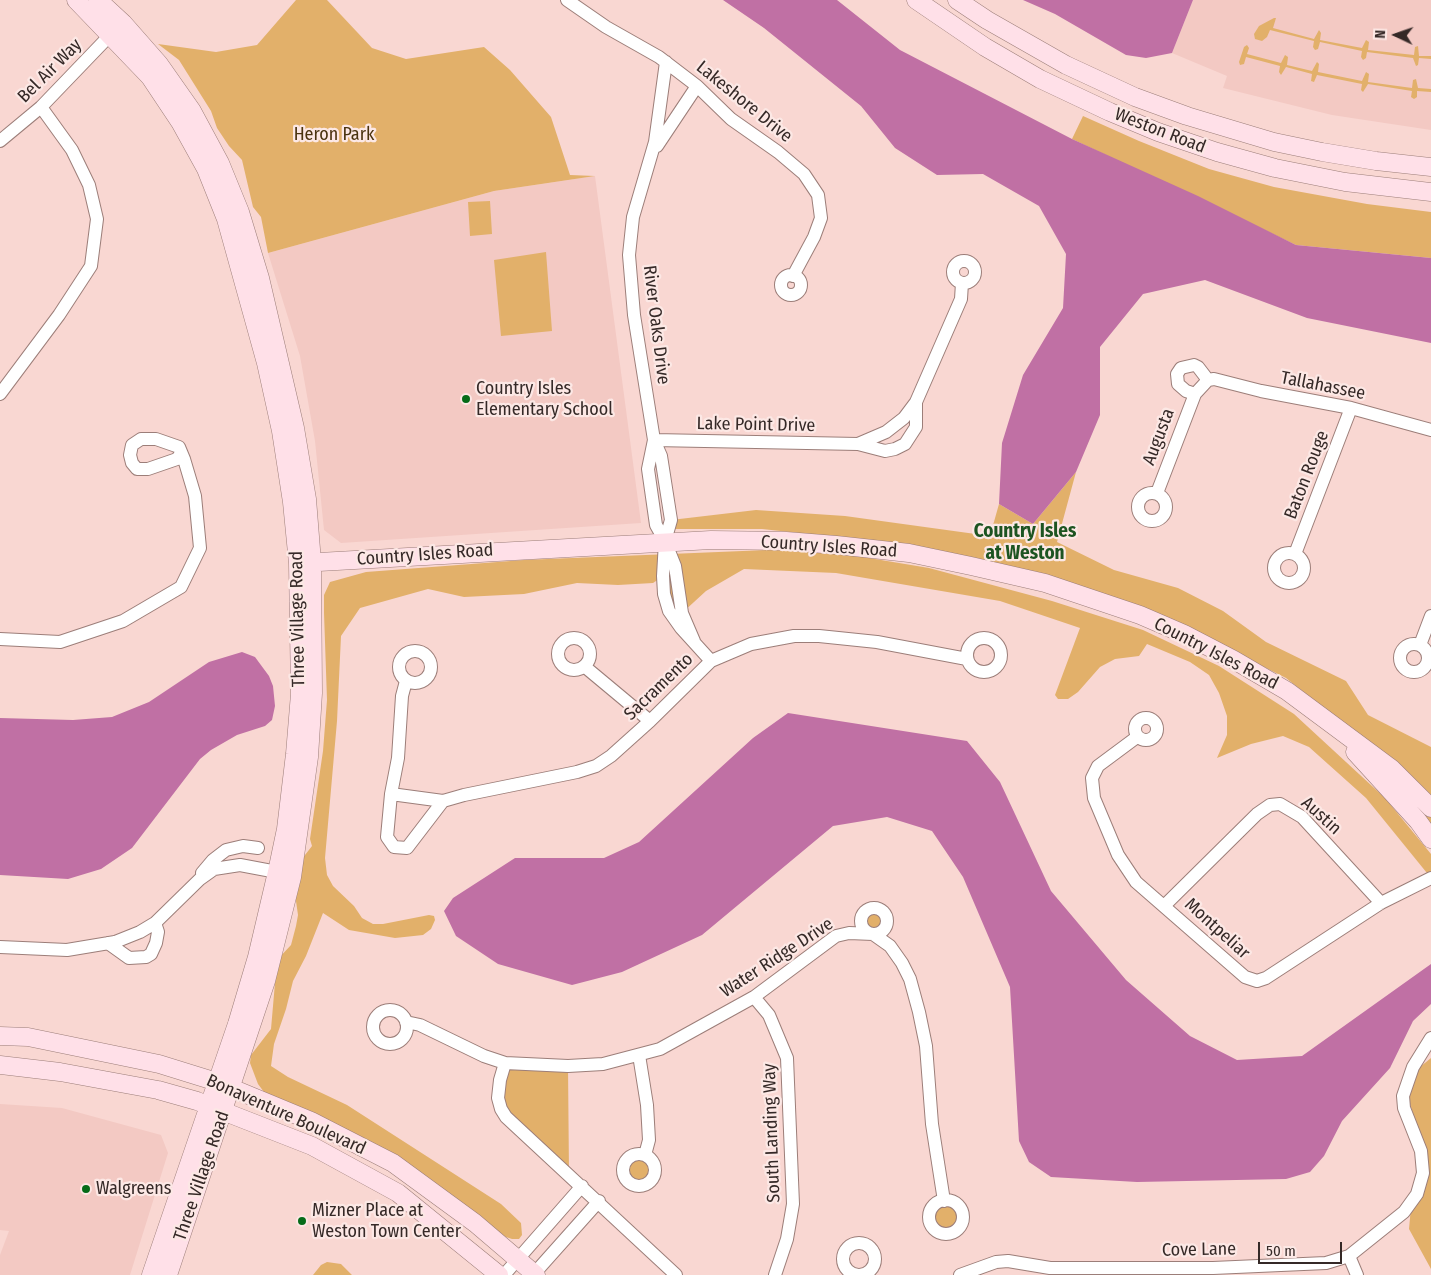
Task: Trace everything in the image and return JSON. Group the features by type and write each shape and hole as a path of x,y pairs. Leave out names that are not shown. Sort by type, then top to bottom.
{"street":[{"name":"Three Village Road","path":"76,0 150,77 180,122 206,170 226,219 266,363 305,562 314,634 312,702 308,766 296,855 272,960 224,1085"},
{"name":"Three Village Road","path":"98,0 123,22 159,64 192,111 220,163 240,212 260,278 295,428 307,499 300,694 294,763 277,872 224,1085 168,1275"},
{"name":"Lakeshore Drive","path":"567,0 606,28 666,62 697,86 731,118 778,152 804,174 818,195 820,218 814,237 793,276"},
{"name":"Weston Road","path":"916,0 976,42 1040,78 1110,112 1167,135 1232,156 1283,169 1345,182 1431,192"},
{"name":"Weston Road","path":"957,0 1066,65 1135,96 1187,116 1224,129 1303,148 1353,158 1431,167"},
{"name":"Bel Air Way","path":"0,141 40,107 123,22"},
{"name":"River Oaks Drive","path":"666,62 658,127 633,217 629,255 634,315 654,440 648,469 656,525 675,566 682,613 694,641 711,661"},
{"name":"River Oaks Drive","path":"651,156 697,86"},
{"path":"0,394 59,315 91,266 97,219 89,185 72,150 40,107"},
{"name":"Lake Point Drive","path":"858,444 896,425 916,402 961,299 962,283"},
{"path":"1194,365 1208,380 1195,394 1186,391 1178,384 1178,374 1181,368 1194,365"},
{"name":"Tallahassee","path":"1208,380 1222,379 1261,391 1351,408 1431,430"},
{"name":"Augusta","path":"1157,493 1195,394"},
{"name":"Lake Point Drive","path":"654,440 858,444 885,451 895,450 905,444 916,427 916,402"},
{"name":"Baton Rouge","path":"1295,554 1351,408"},
{"path":"0,639 60,642 122,621 181,587 200,548 195,496 181,453"},
{"name":"Country Isles Road","path":"305,562 665,541 786,541 908,553 1045,583 1140,615 1184,634 1288,691 1324,720 1392,768 1431,808"},
{"path":"1420,645 1431,616"},
{"name":"Sacramento","path":"391,794 443,801 577,772 596,766 650,721 711,661 751,644 802,636 877,642 968,659"},
{"path":"584,666 650,721"},
{"path":"406,681 402,696 398,758 391,794 387,837 394,847 407,848 443,801"},
{"name":"Country Isles Road","path":"1324,720 1382,780 1431,839"},
{"name":"Montpeliar","path":"1138,737 1095,770 1092,778 1092,791 1118,855 1136,882 1245,977 1257,981 1266,978 1381,903 1431,878"},
{"name":"Austin","path":"1165,906 1257,814 1270,805 1280,804 1302,818 1381,903"},
{"path":"192,887 213,860 226,850 243,846 258,848"},
{"path":"0,947 67,950 108,943 140,932 155,923 207,873 226,866 240,865 277,872 296,855"},
{"path":"108,943 129,958 146,958 151,954 156,943 158,932 155,923"},
{"name":"Water Ridge Drive","path":"406,1022 420,1025 484,1056 505,1063 568,1066 603,1064 660,1049 754,997 836,936 849,933 873,934 890,946 902,963 910,979 919,1012 926,1046 932,1124 944,1201"},
{"name":"South Landing Way","path":"754,997 769,1016 787,1058 793,1204 787,1239 775,1275"},
{"name":"Bonaventure Boulevard","path":"0,1036 28,1037 160,1064 224,1085 311,1122 393,1164 519,1258 534,1274"},
{"name":"Cove Lane","path":"960,1275 996,1262 1008,1261 1083,1272 1213,1272 1326,1263 1349,1256 1404,1212 1417,1194 1423,1173 1421,1151 1404,1108 1403,1096 1409,1077 1427,1052 1431,1038"},
{"path":"639,1055 647,1105 649,1140 645,1155"},
{"path":"505,1063 498,1090 503,1113 676,1275"},
{"name":"Bonaventure Boulevard","path":"0,1065 60,1072 158,1090 217,1107 312,1146 398,1193 499,1275"},
{"name":"Three Village Road","path":"150,1275 217,1107"},
{"path":"504,1275 582,1186"},
{"path":"534,1274 599,1201"},
{"path":"1349,1256 1357,1275"}],"shaded area":[{"path":"723,0 837,0 900,50 1072,139 1198,196 1296,245 1431,258 1431,343 1307,318 1205,280 1143,294 1100,347 1100,415 1076,472 1033,524 999,504 1002,443 1023,375 1063,308 1066,254 1039,206 983,174 937,175 895,148 861,106 764,28"},
{"path":"1023,0 1193,0 1172,53 1146,58 1126,55 1055,14"},
{"path":"1193,0 1431,0 1431,130 1332,115 1223,88 1227,76 1172,53"},
{"name":"Country Isles Elementary School","path":"595,176 641,523 341,543 324,530 315,441 300,356 268,253 494,191"},
{"path":"242,652 255,657 269,676 273,686 275,706 272,720 265,726 237,735 211,750 200,759 132,848 101,869 68,879 0,875 0,718 73,720 112,717 149,702 209,662"},
{"path":"788,713 967,741 1000,782 1051,891 1126,980 1190,1036 1237,1060 1302,1056 1431,964 1431,1004 1413,1021 1390,1068 1342,1121 1324,1156 1310,1172 1286,1179 1137,1182 1051,1177 1029,1162 1019,1141 1010,987 963,877 932,831 887,817 833,826 702,935 622,972 572,985 498,964 456,936 444,911 453,898 515,858 604,858 639,842 753,738"},
{"path":"0,1104 62,1108 161,1135 168,1153 130,1275 0,1275 0,1255 9,1231 0,1230"}],"green space":[{"name":"Heron Park","path":"296,0 327,0 372,48 406,59 484,47 510,70 551,117 570,175 595,176 494,191 268,253 261,217 253,207 242,160 229,146 217,128 211,111 179,60 158,44 216,52 257,45"},
{"path":"1276,18 1273,28 1314,39 1319,30 1321,33 1320,40 1362,48 1366,40 1369,42 1368,50 1414,55 1415,47 1418,46 1419,56 1431,56 1431,59 1419,58 1418,65 1416,66 1413,58 1367,52 1366,58 1363,60 1361,57 1362,51 1320,42 1318,49 1315,50 1313,47 1314,41 1270,30 1267,37 1262,41 1255,39 1254,34 1259,26"},
{"path":"1247,45 1249,48 1247,54 1281,63 1285,55 1288,57 1287,65 1312,71 1317,62 1319,64 1318,72 1362,81 1366,72 1369,74 1368,82 1412,88 1413,80 1416,79 1418,88 1431,89 1431,92 1417,91 1417,97 1414,99 1411,97 1412,91 1368,84 1363,92 1361,90 1362,84 1317,75 1314,82 1311,81 1312,74 1286,67 1281,75 1279,72 1280,66 1246,57 1244,64 1240,65 1239,62 1244,47"},
{"path":"1083,116 1209,169 1274,187 1367,204 1431,212 1431,258 1296,245 1072,139"},
{"path":"490,201 492,234 470,236 468,202"},
{"path":"546,252 552,331 501,336 494,260"},
{"path":"1076,472 1057,542 1114,570 1178,588 1223,611 1266,642 1346,681 1368,715 1431,747 1431,839 1357,735 1286,678 1148,609 882,542 762,529 668,529 671,520 756,510 845,516 990,536 999,504 1033,524"},
{"path":"767,550 833,552 929,568 1052,601 1143,630 1219,666 1294,714 1385,798 1431,854 1431,878 1366,798 1309,747 1283,736 1251,744 1217,758 1227,735 1227,716 1219,693 1209,675 1190,662 1147,644 1139,656 1115,659 1100,667 1078,692 1068,699 1058,699 1055,695 1080,628 1000,601 836,573 744,569 706,591 682,613 669,611 662,577 653,583 618,585 577,583 524,594 464,597 428,589 360,608 341,636 337,721 325,858 327,875 333,886 354,906 362,918 373,924 383,924 429,915 434,916 435,920 431,929 423,935 395,938 349,930 323,913 306,956 293,981 274,1044 271,1066 288,1077 347,1105 501,1204 521,1223 522,1235 519,1239 512,1239 500,1235 267,1096 258,1084 250,1063 251,1055 271,1029 277,960 291,945 298,915 295,894 298,864 312,846 310,839 323,751 327,700 324,595 330,582 366,572 524,560"},
{"path":"874,907 883,911 887,920 883,929 874,933 865,929 861,920 865,911"},
{"path":"1431,1058 1431,1269 1409,1229 1411,1207 1422,1195 1419,1132 1410,1104 1410,1084 1420,1067"},
{"path":"568,1066 569,1175 503,1113 503,1069"},
{"path":"639,1154 645,1155 650,1159 654,1164 654,1176 650,1181 645,1185 639,1186 633,1185 628,1181 624,1176 623,1170 624,1164 628,1159 633,1155"},
{"path":"946,1200 958,1205 963,1217 958,1229 946,1234 934,1229 929,1217 934,1205"},
{"path":"327,1262 341,1264 352,1275 313,1275 321,1265"}],"place":[{"name":"Country Isles Elementary School","path":"466,399"},
{"name":"Walgreens","path":"86,1189"},
{"name":"Mizner Place at Weston Town Center","path":"302,1221"}],"district":[{"name":"Country Isles at Weston","path":"1025,543"}]}
